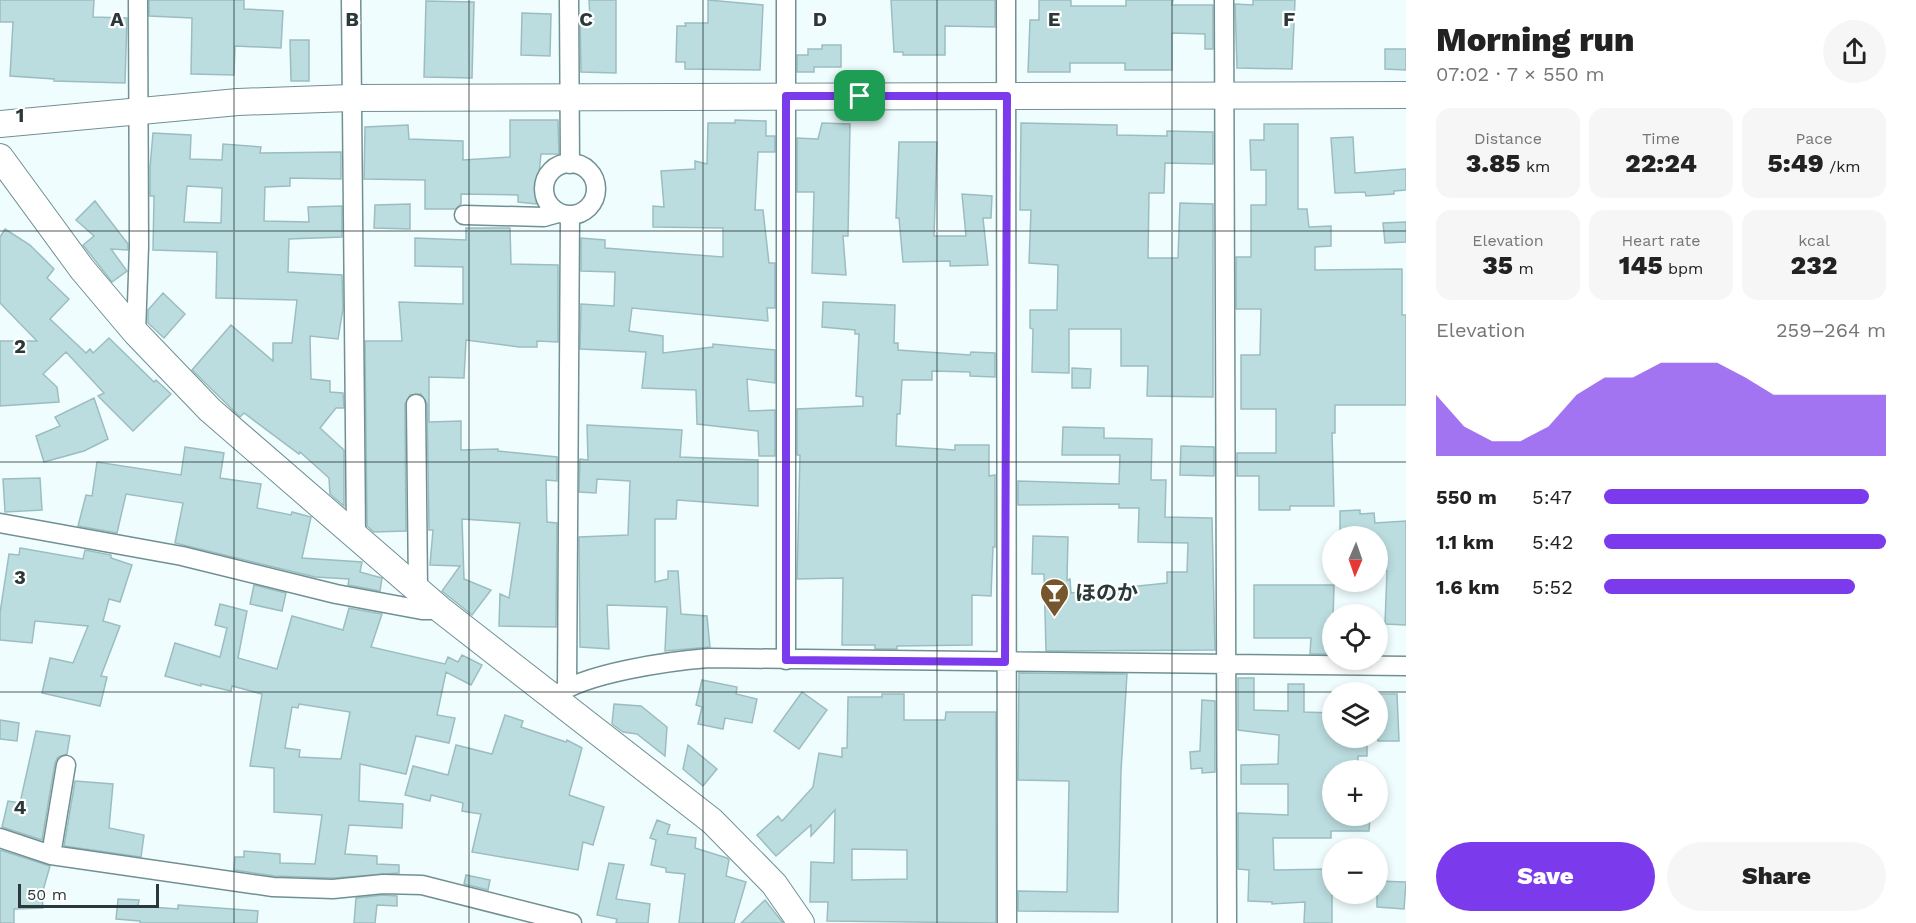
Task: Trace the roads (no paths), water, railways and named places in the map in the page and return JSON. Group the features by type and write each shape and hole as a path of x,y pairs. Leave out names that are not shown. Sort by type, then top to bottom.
{"street":[{"path":"136,333 138,0"},
{"path":"351,0 356,534"},
{"path":"569,0 570,164"},
{"path":"786,0 786,660"},
{"path":"1006,0 1007,923"},
{"path":"1224,0 1227,923"},
{"path":"0,124 238,102 351,98 1406,95"},
{"path":"0,156 82,269 136,333 210,410 356,534 441,610 561,691 712,821 774,884 801,923"},
{"path":"464,215 544,217 564,214 589,207 594,199 596,187 589,170 581,165 570,164 556,167 545,181 546,199 564,214"},
{"path":"561,691 564,214"},
{"path":"416,404 418,590"},
{"path":"0,524 182,556 336,594 422,610 441,610"},
{"path":"561,691 682,660 1406,666"},
{"path":"51,855 66,765"},
{"path":"0,838 51,855 273,887 333,889 383,884 422,885 527,918 572,923"}],"place":[{"name":"ほのか","path":"1054,618"}]}
